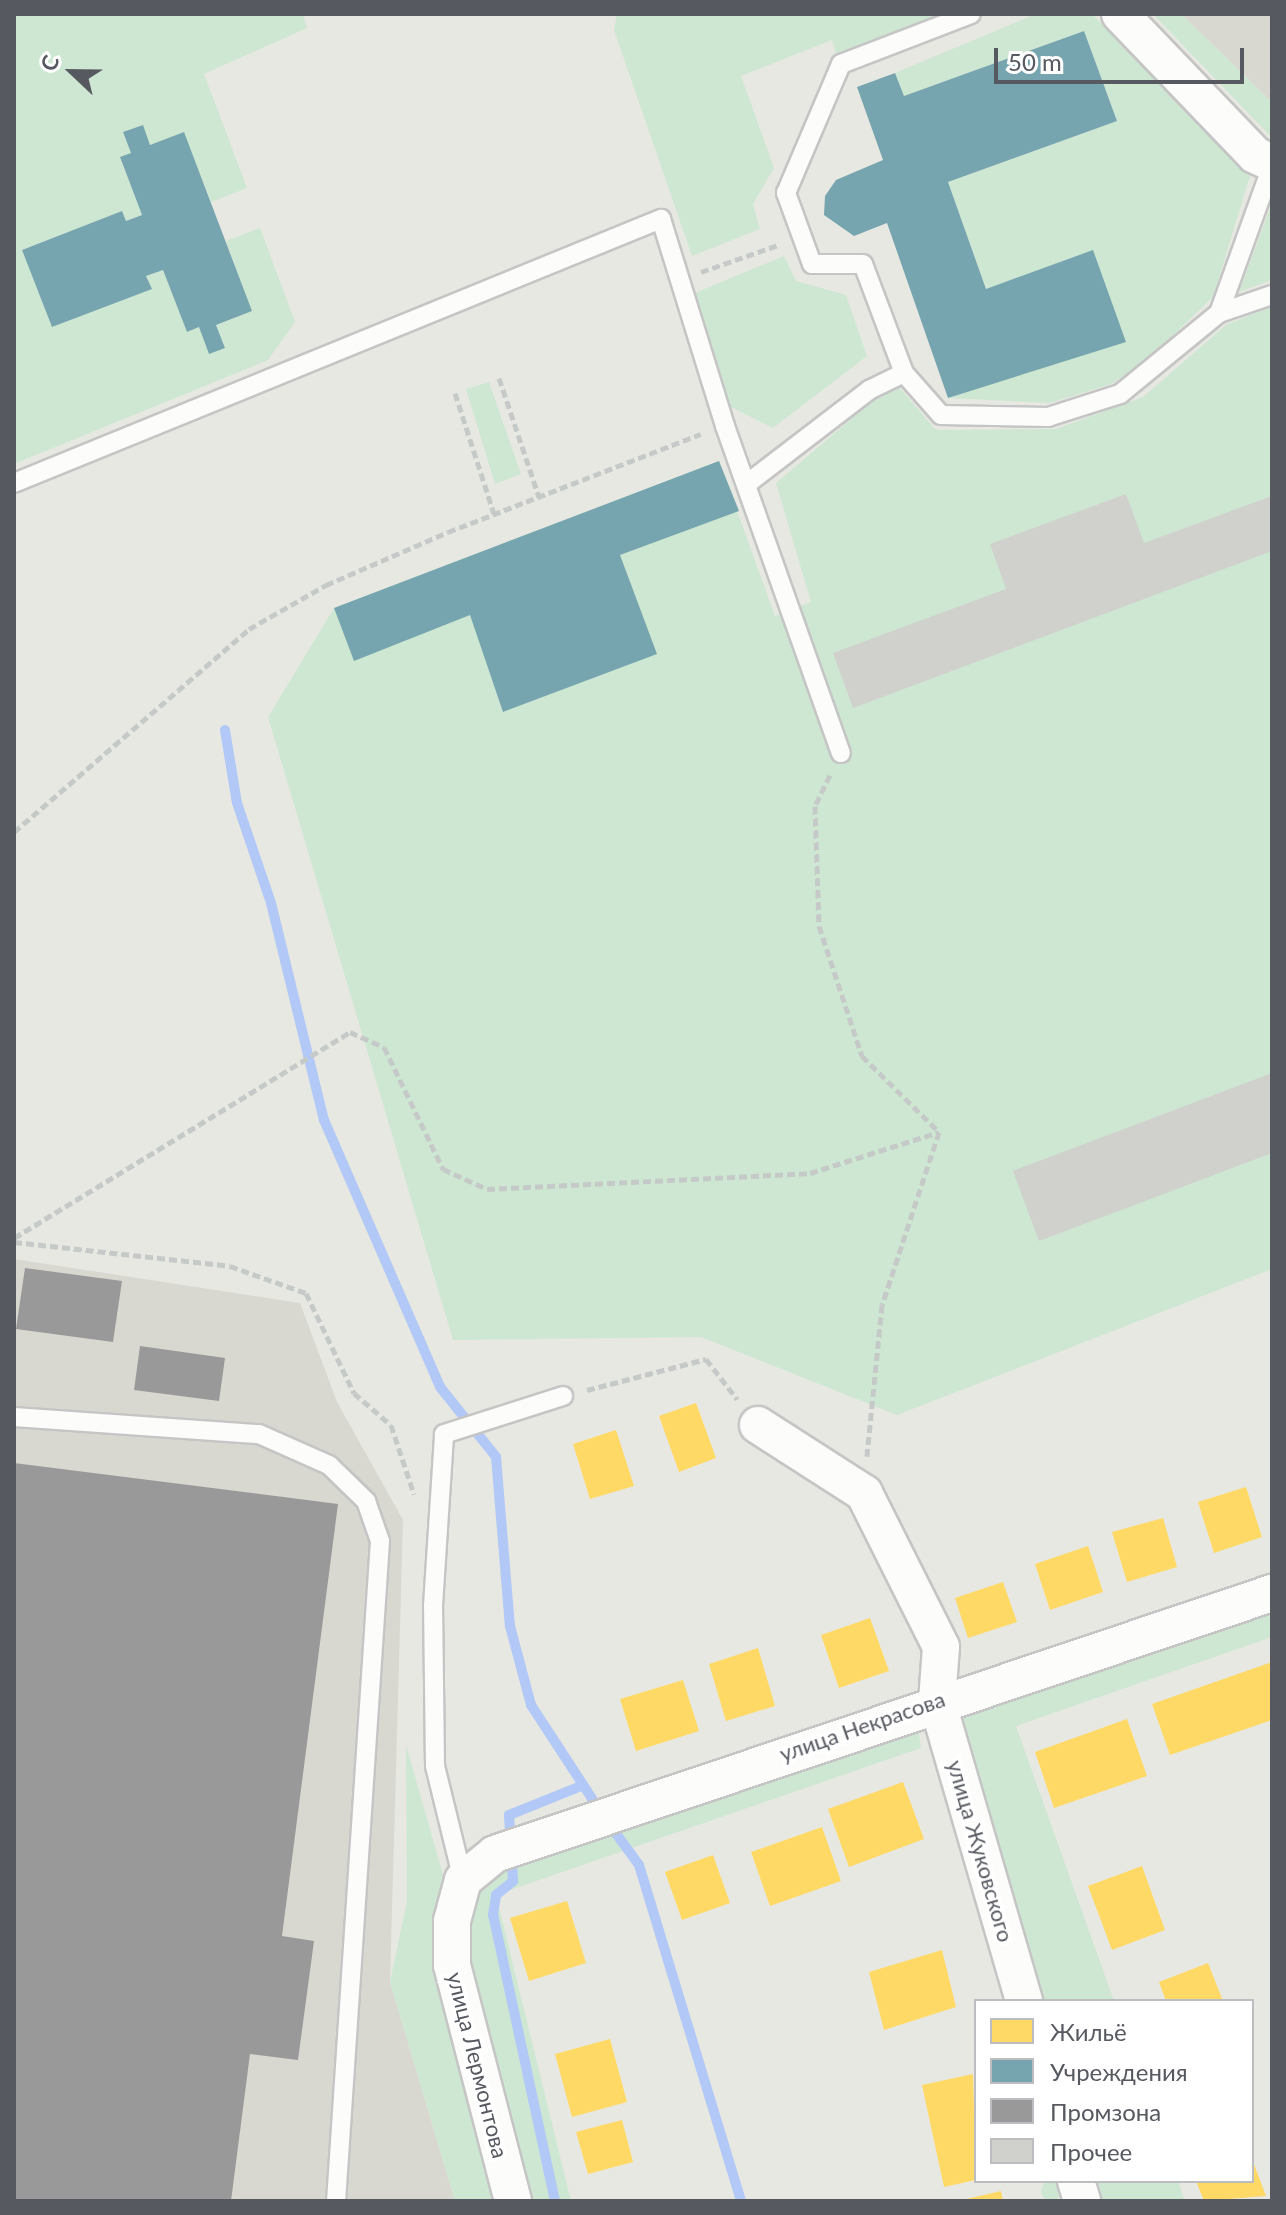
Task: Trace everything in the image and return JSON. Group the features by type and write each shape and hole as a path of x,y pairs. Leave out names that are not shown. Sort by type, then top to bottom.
{"street":[{"path":"1120,14 1255,155 1272,164"},
{"path":"758,1425 864,1493 941,1647 937,1701"},
{"name":"улица Некрасова","path":"463,1880 536,1836 937,1701 1272,1593"},
{"name":"улица Жуковского","path":"937,1701 1023,1999"},
{"name":"улица Лермонтова","path":"463,1880 452,1921 452,1965 513,2201"}],"lane":[{"path":"971,14 841,64 786,193 812,264 863,264 904,373 941,415 1048,417 1120,394 1219,313 1272,295"},
{"path":"1219,313 1272,164"},
{"path":"14,483 661,219 677,281 725,426 748,483 841,753"},
{"path":"748,483 869,390 904,373"},
{"path":"463,1880 435,1766 433,1590 444,1434 563,1396"},
{"path":"14,1417 259,1434 329,1465 366,1501 380,1541 336,2201"}],"path":[{"path":"677,281 802,237"},
{"path":"499,378 539,497"},
{"path":"455,393 494,515"},
{"path":"14,832 249,629 326,585 539,497 725,426"},
{"path":"841,753 815,806 819,926 862,1056 939,1132"},
{"path":"14,1238 350,1032 384,1047 443,1169 487,1189 810,1173 939,1132"},
{"path":"864,1493 882,1305 939,1132"},
{"path":"563,1396 706,1359 758,1425"}],"shaded area":[{"path":"1181,14 1272,14 1272,102 1184,17"},
{"path":"14,1259 300,1303 337,1402 403,1520 390,1982 455,2201 14,2201"}],"green space":[{"path":"14,14 303,14 307,28 204,74 247,188 211,202 184,133 150,145 142,125 123,132 131,153 120,158 142,215 126,221 122,211 22,250 52,327 151,289 146,276 163,270 187,332 199,327 225,348 216,325 251,311 226,241 260,228 295,322 268,360 14,464"},
{"path":"617,14 942,14 836,54 832,40 741,76 774,168 753,204 760,229 692,256 614,30"},
{"path":"1036,14 1094,16 1251,173 1213,297 1145,362 1111,384 1050,403 948,398 1092,251 986,289 948,182 1117,121 1084,31 904,96 895,73"},
{"path":"1153,14 1181,14 1272,102 1272,138"},
{"path":"1272,203 1272,280 1239,292"},
{"path":"784,256 796,281 846,295 867,356 773,428 731,407 695,293"},
{"path":"1272,306 1272,1269 897,1415 701,1337 453,1340 268,717 334,608 719,461 775,616 811,602 776,483 876,398 898,386 936,430 1056,429 1143,397 1226,325"},
{"path":"489,382 521,474 495,484 466,389"},
{"path":"1272,1613 1272,1637 1016,1726 1113,1999 1041,1999 958,1718"},
{"path":"918,1727 921,1748 496,1895 571,2201 526,2201 465,1964 466,1922 478,1886 504,1865"},
{"path":"406,1745 446,1885 500,2201 455,2201 390,1982 407,1901"},
{"path":"1046,2183 1056,2183 1060,2195 1055,2200 1047,2200 1042,2195"},
{"path":"1096,2183 1179,2183 1185,2201 1101,2201"}],"building: Жильё":[{"path":"696,1403 716,1458 679,1472 659,1416"},
{"path":"616,1430 634,1486 590,1499 573,1444"},
{"path":"1246,1487 1262,1537 1214,1553 1198,1502"},
{"path":"1163,1518 1177,1567 1127,1582 1112,1532"},
{"path":"1088,1546 1103,1592 1050,1610 1035,1564"},
{"path":"1003,1582 1017,1622 968,1638 955,1598"},
{"path":"870,1618 889,1671 839,1688 821,1635"},
{"path":"758,1648 775,1706 726,1721 709,1664"},
{"path":"1272,1662 1272,1720 1170,1755 1152,1704"},
{"path":"683,1680 699,1731 636,1751 620,1699"},
{"path":"1127,1719 1147,1776 1054,1808 1035,1752"},
{"path":"903,1782 924,1839 849,1867 828,1809"},
{"path":"822,1827 841,1881 770,1906 751,1852"},
{"path":"713,1855 730,1903 682,1920 665,1872"},
{"path":"1142,1866 1165,1930 1112,1950 1088,1886"},
{"path":"567,1901 586,1963 529,1981 510,1918"},
{"path":"942,1950 956,2007 884,2030 869,1972"},
{"path":"1208,1963 1222,1999 1165,1999 1159,1982"},
{"path":"610,2039 627,2102 572,2117 555,2054"},
{"path":"973,2074 974,2180 944,2187 922,2085"},
{"path":"622,2120 633,2162 588,2174 576,2132"},
{"path":"1254,2164 1266,2196 1204,2201 1197,2183 1254,2183"},
{"path":"1001,2191 1003,2201 962,2201 962,2200"}],"building: Учреждения":[{"path":"1084,31 1117,121 948,182 986,289 1093,250 1126,342 948,398 887,223 854,236 824,215 825,196 836,180 883,160 857,87 895,73 904,96"},
{"path":"143,125 150,145 184,132 252,311 216,325 225,348 209,354 199,327 187,332 163,270 146,276 152,289 52,327 22,250 122,211 126,221 142,215 120,157 131,153 123,132"},
{"path":"719,461 739,511 620,555 657,654 503,712 470,615 354,661 334,608"}],"building: Промзона":[{"path":"25,1268 122,1281 113,1342 16,1329"},
{"path":"140,1346 225,1358 219,1401 134,1390"},
{"path":"14,1463 338,1504 282,1936 314,1941 298,2060 250,2054 231,2201 14,2201"}],"building: Прочее":[{"path":"1126,494 1144,543 1272,496 1272,551 853,708 833,653 1006,589 990,544"},
{"path":"1272,1073 1272,1153 1039,1241 1013,1171"}],"waterway":[{"path":"225,730 237,803 271,903 324,1120 440,1387 496,1457 510,1626 531,1705 600,1811"},
{"path":"555,2201 493,1915 496,1895 513,1881 509,1815 581,1786"},
{"path":"609,1824 639,1865 741,2201"}]}
